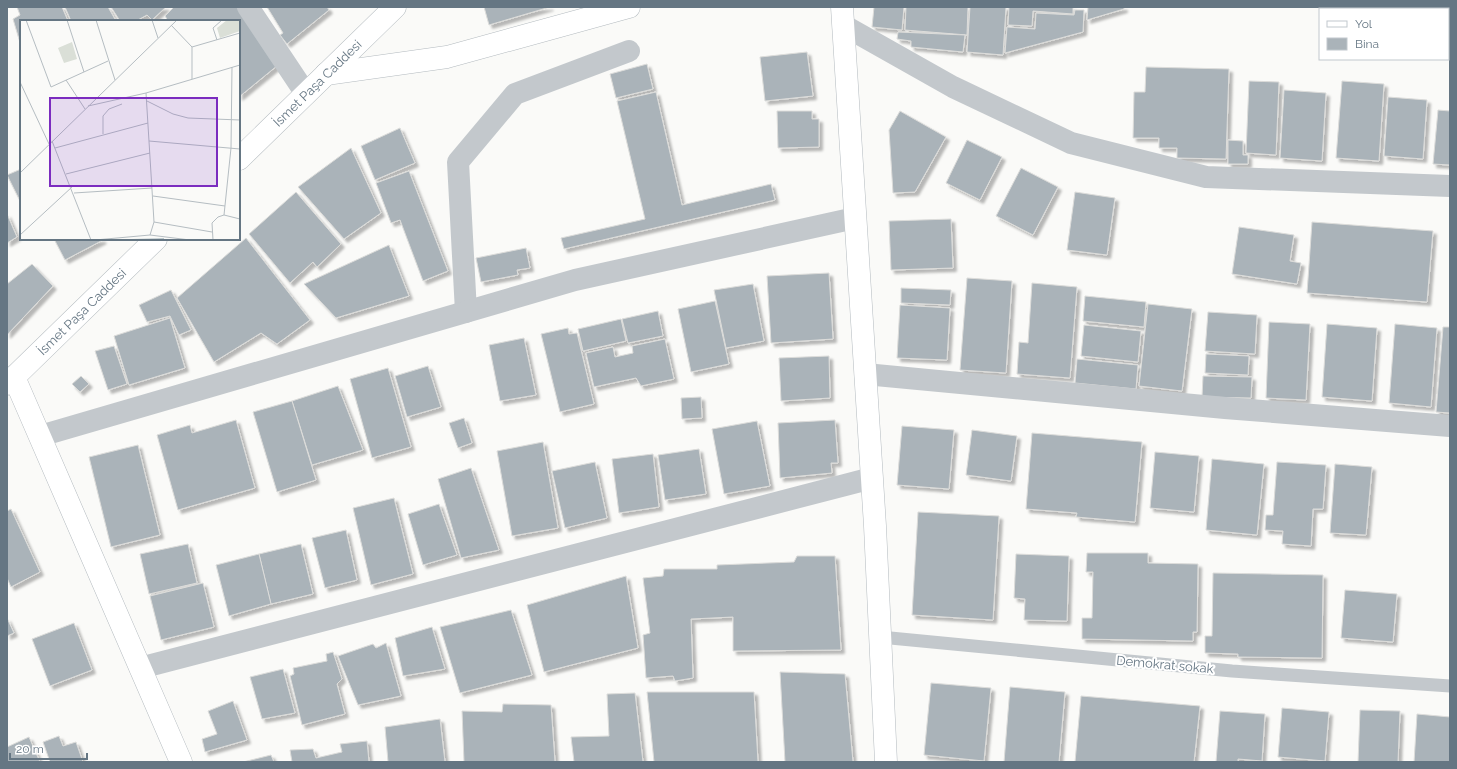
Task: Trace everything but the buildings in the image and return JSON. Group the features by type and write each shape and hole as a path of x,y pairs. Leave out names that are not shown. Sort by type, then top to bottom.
{"street":[{"path":"248,7 306,94"},
{"name":"İsmet Paşa Caddesi","path":"240,158 395,7"},
{"path":"326,74 448,57 629,7"},
{"path":"843,16 953,88 1072,143 1206,177 1450,186"},
{"path":"843,16 872,478 886,762"},
{"path":"466,312 458,162 515,94 629,51"},
{"path":"40,436 575,280 855,218"},
{"name":"İsmet Paşa Caddesi","path":"11,380 155,240"},
{"path":"865,374 1217,408 1450,426"},
{"path":"11,380 40,436 181,762"},
{"path":"140,668 872,478"}],"lane":[{"name":"Demokrat sokak","path":"880,637 1232,671 1450,686"}]}
